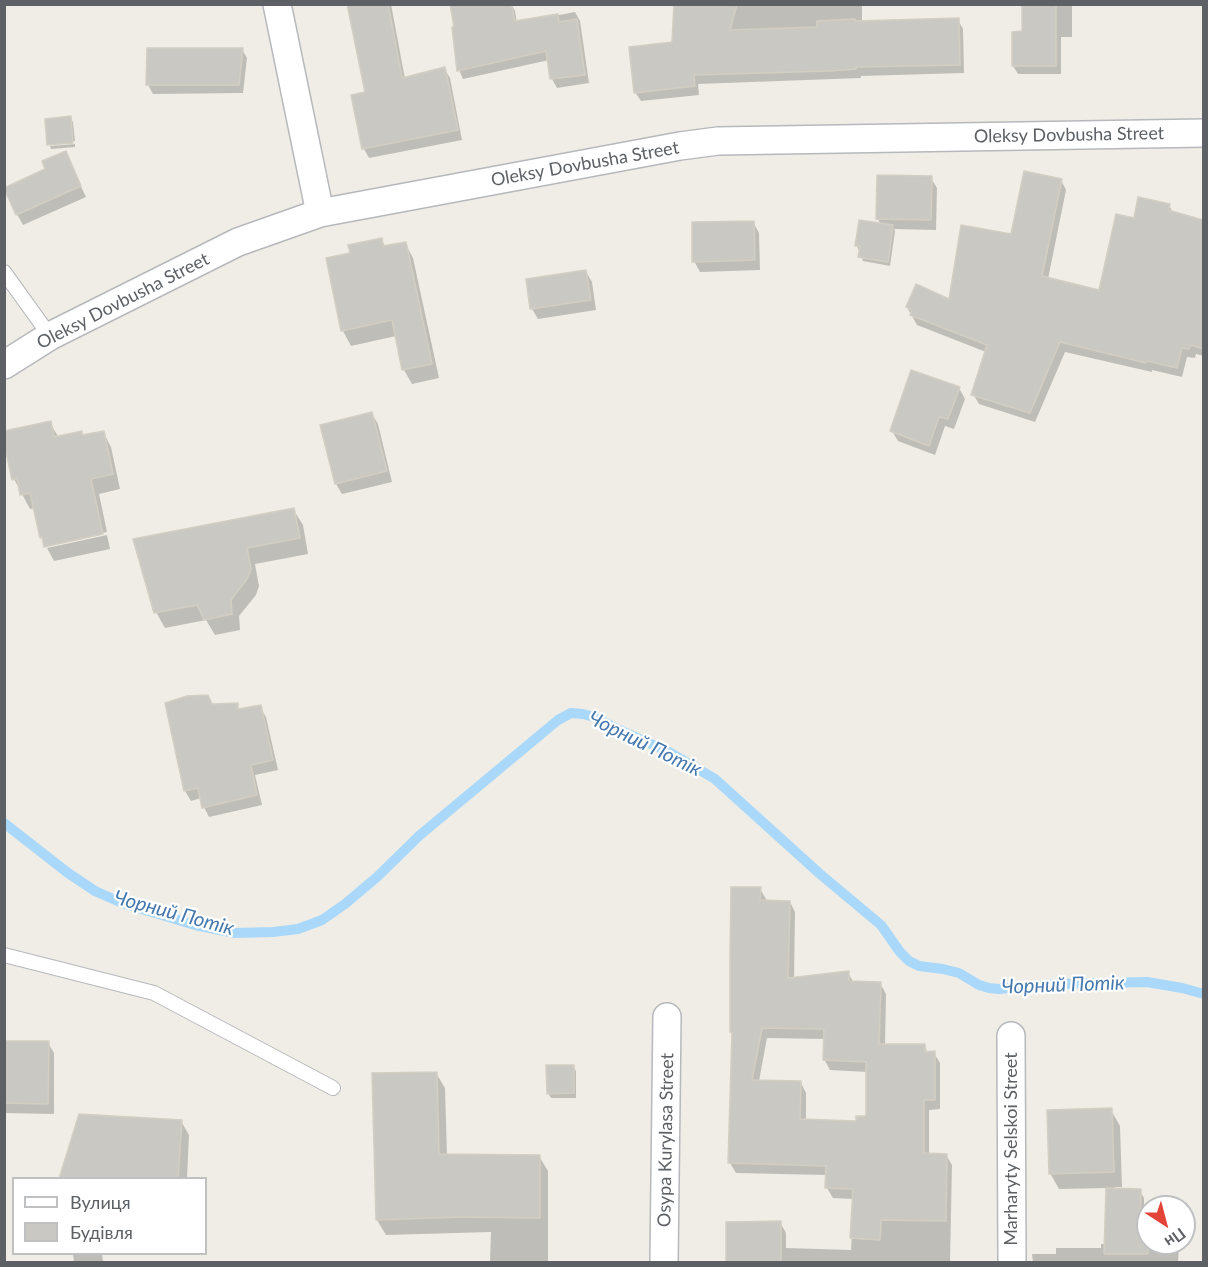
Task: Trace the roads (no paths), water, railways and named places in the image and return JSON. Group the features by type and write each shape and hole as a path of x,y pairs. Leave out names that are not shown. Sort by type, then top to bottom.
{"street":[{"path":"277,4 320,213"},
{"name":"Oleksy Dovbusha Street","path":"4,365 50,336 238,242 320,213 680,146 718,141 1203,133"},
{"name":"Osypa Kurylasa Street","path":"664,1263 667,1017"},
{"name":"Marharyty Selskoi Street","path":"1011,1036 1012,1263"}],"lane":[{"path":"4,272 50,336"},
{"path":"4,955 154,993 333,1088"}],"waterway":[{"name":"Чорний Потік","path":"4,823 68,873 95,891 122,903 195,925 235,933 298,929 322,920 345,904 420,835 558,720 571,713 583,714 669,752 715,779 820,874 881,925 900,952 909,961 919,966 959,973 979,985 999,989 1057,984 1147,982 1204,994"}]}
